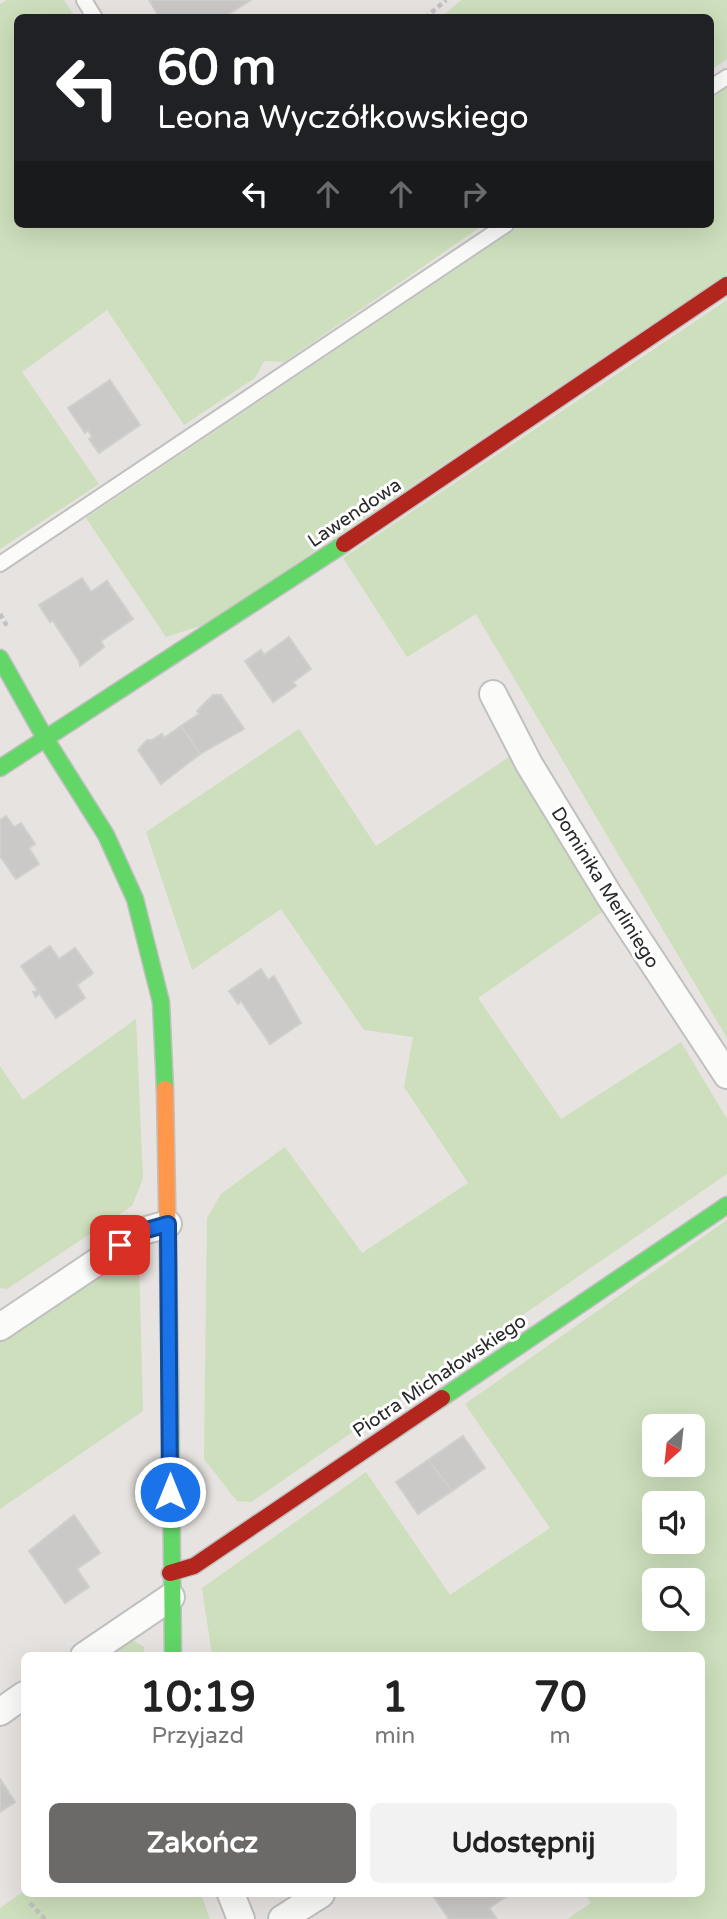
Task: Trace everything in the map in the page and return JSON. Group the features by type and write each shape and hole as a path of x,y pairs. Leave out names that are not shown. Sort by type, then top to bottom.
{"street":[{"name":"Lawendowa","path":"0,768 278,589 727,285"},
{"path":"0,658 45,738 106,835 135,899 162,1002 168,1224 173,1652"},
{"name":"Dominika Merliniego","path":"493,694 529,764 611,897 727,1075"},
{"name":"Piotra Michałowskiego","path":"171,1585 194,1566 727,1205"},
{"path":"1,1325 143,1231 168,1224"},
{"path":"89,1652 171,1585"},
{"path":"0,1712 21,1697"},
{"path":"232,1897 242,1919"},
{"path":"282,1919 316,1897"}],"lane":[{"path":"0,564 501,228"}],"path":[{"path":"430,14 446,0"},
{"path":"30,1903 45,1919"}],"green space":[{"path":"7,0 64,0 73,14 14,14 14,228 479,228 284,362 264,361 255,378 184,425 107,310 22,372 99,484 0,549 0,4"},
{"path":"461,0 727,0 727,59 714,68 714,14 445,14"},
{"path":"727,86 727,274 206,624 166,637 86,518 517,228 714,228 714,95"},
{"path":"727,300 727,1038 476,614 407,657 343,558"},
{"path":"299,729 376,846 512,755 602,912 478,998 561,1119 681,1042 727,1119 727,1174 251,1502 237,1501 204,1459 207,1218 221,1194 285,1147 362,1253 468,1183 404,1087 413,1037 364,1030 281,909 192,970 146,832"},
{"path":"136,1019 143,1179 132,1206 7,1289 0,1288 0,1066 23,1100"},
{"path":"727,1220 727,1919 567,1919 591,1903 587,1897 705,1897 705,1652 212,1652 202,1588 366,1472 450,1595 550,1528 465,1404"},
{"path":"129,1252 139,1257 143,1411 0,1509 0,1339"},
{"path":"128,1637 144,1647 144,1652 104,1652"},
{"path":"21,1893 21,1897 202,1897 210,1919 0,1919 0,1908"}],"building":[{"path":"149,0 251,0 228,14 158,14"},
{"path":"110,380 140,425 99,453 89,439 92,437 88,430 85,433 68,408"},
{"path":"82,578 91,592 107,581 133,619 101,641 104,647 80,666 53,621 50,622 39,605"},
{"path":"289,637 311,669 293,682 296,686 273,702 245,661 261,650 264,655"},
{"path":"213,695 221,695 244,729 200,754 181,726 199,714 197,711"},
{"path":"181,726 200,754 161,784 138,750 147,740 162,734 164,738"},
{"path":"6,816 14,827 21,823 35,844 29,848 39,864 16,879 0,856 0,820"},
{"path":"50,946 59,959 75,948 93,973 77,985 85,998 56,1018 39,993 36,997 33,992 38,991 21,966"},
{"path":"261,969 268,980 274,976 301,1023 270,1044 241,1001 238,1004 229,991"},
{"path":"463,1436 485,1468 452,1491 428,1460"},
{"path":"428,1460 452,1491 418,1514 396,1482"},
{"path":"74,1515 100,1553 77,1569 89,1587 65,1603 29,1551"},
{"path":"0,1779 15,1802 0,1812"},
{"path":"434,1897 506,1897 489,1908 497,1919 449,1919"}],"traffic: fast":[{"path":"0,768 344,544"},
{"path":"0,658 45,738 106,835 135,899 161,1002 165,1089"},
{"path":"442,1398 727,1205"},
{"path":"170,1372 173,1652"}],"traffic: slow":[{"path":"165,1089 170,1372"}],"traffic: jam":[{"path":"344,544 727,285"},
{"path":"170,1573 194,1566 442,1398"}],"route":[{"path":"120,1245 143,1231 168,1224 170,1492"}]}
